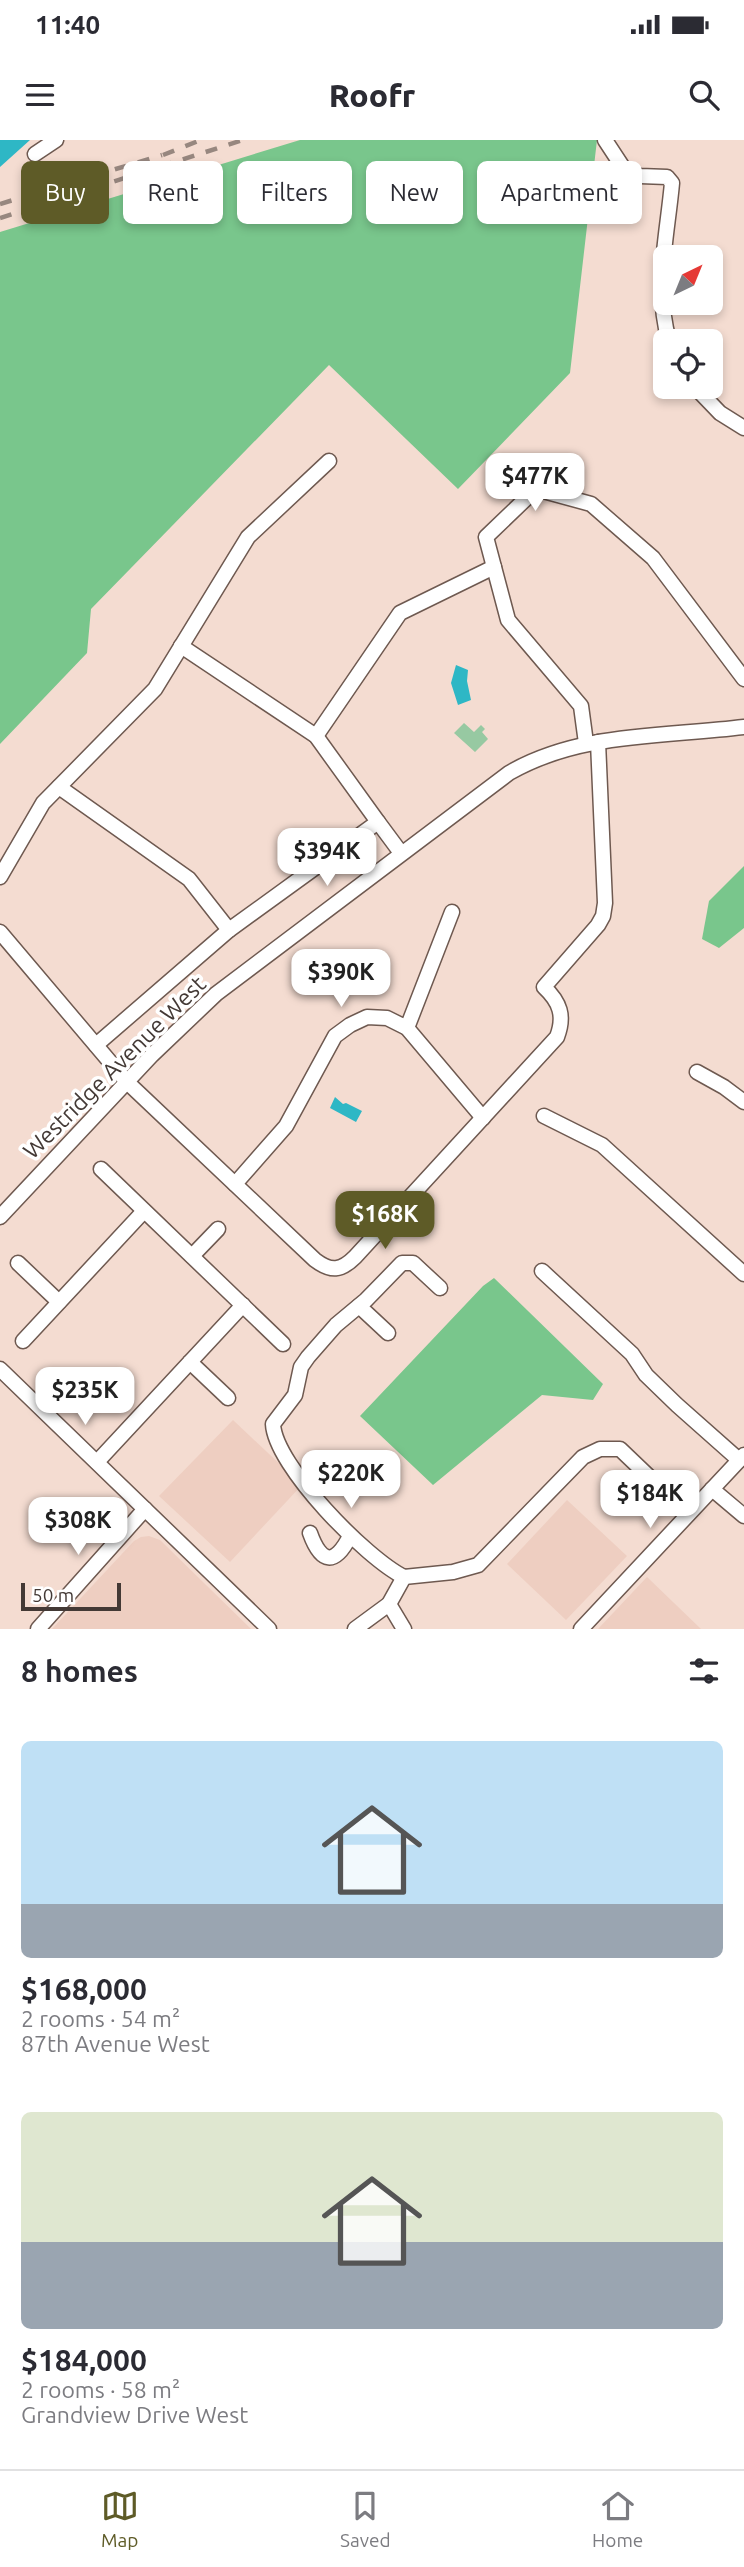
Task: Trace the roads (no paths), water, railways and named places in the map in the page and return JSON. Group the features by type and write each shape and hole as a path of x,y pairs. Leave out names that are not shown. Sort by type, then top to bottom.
{"street":[{"path":"35,154 56,140"},
{"path":"605,140 626,172 640,176 667,177 672,183 661,274 660,298 666,329"},
{"path":"706,399 720,413 744,428"},
{"path":"0,877 43,803 155,689 248,537 329,461"},
{"path":"0,932 127,1082 315,1260 330,1269 338,1269 355,1257 557,1037 561,1027 560,1010 557,1000 544,987 603,916 605,903 592,742 581,706 508,620 486,537 536,489 591,504 653,558 744,677"},
{"path":"316,736 400,613 494,566"},
{"path":"181,646 316,736 401,853"},
{"name":"Westridge Avenue West","path":"0,1217 186,1021 216,994 509,773 542,756 592,742 744,727"},
{"path":"59,787 189,879 229,930"},
{"path":"96,1045 229,930 378,822"},
{"path":"407,1028 452,912"},
{"path":"235,1184 286,1126 335,1036 349,1025 367,1017 387,1018 407,1028 483,1118"},
{"path":"697,1072 744,1102"},
{"path":"544,1116 602,1145 744,1274"},
{"path":"101,1169 283,1344"},
{"path":"23,1341 144,1211"},
{"path":"192,1256 218,1229"},
{"path":"440,1288 419,1267 407,1261 397,1267 336,1325 308,1357 301,1367 295,1395 276,1418 274,1431 287,1458 350,1536 390,1570 404,1577 453,1572 478,1565 583,1457 600,1449 620,1450 688,1514"},
{"path":"18,1263 59,1302"},
{"path":"542,1271 632,1354 646,1375 670,1398 742,1458 582,1629"},
{"path":"97,1462 243,1305"},
{"path":"359,1306 388,1333"},
{"path":"190,1362 228,1398"},
{"path":"0,1369 269,1629"},
{"path":"712,1489 744,1516"},
{"path":"38,1629 145,1509"},
{"path":"310,1533 317,1552 324,1556 340,1552 350,1536"},
{"path":"355,1629 389,1604 404,1577"},
{"path":"389,1604 404,1629"}],"water":[{"path":"0,140 30,140 0,167"},
{"path":"456,665 468,670 471,700 458,705 451,683"},
{"path":"335,1097 343,1104 362,1111 356,1122 330,1108"}],"railway":[{"path":"163,155 201,140"},
{"path":"0,218 243,140"},
{"path":"0,204 162,155"}]}
